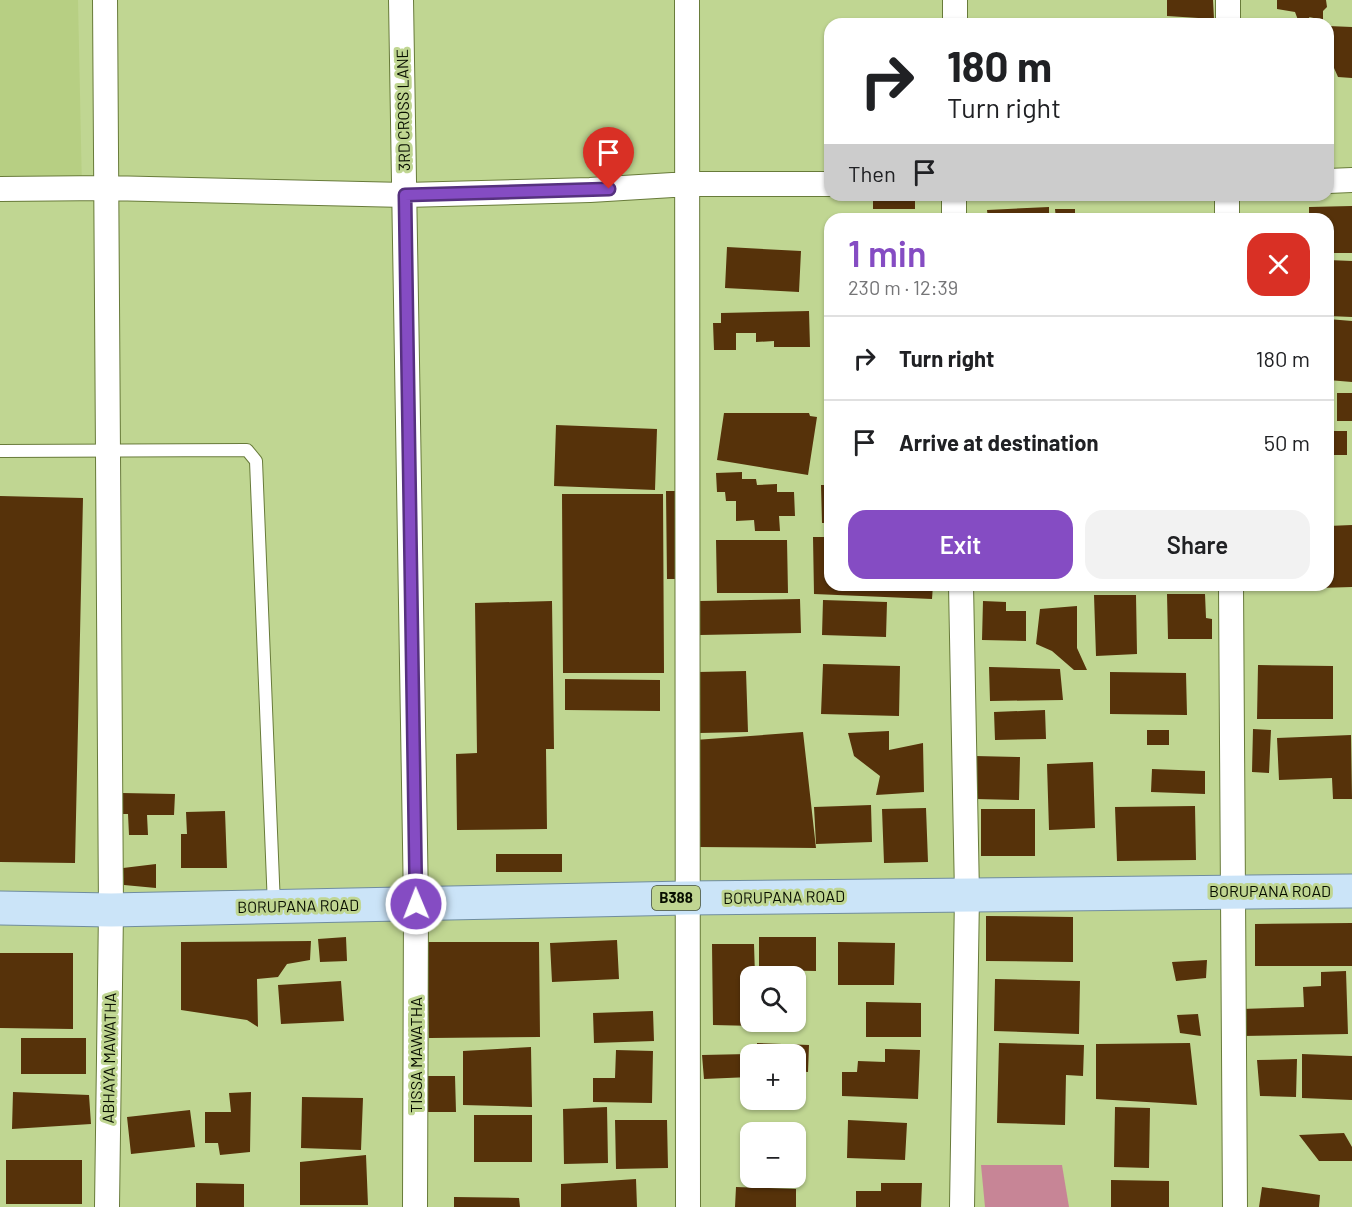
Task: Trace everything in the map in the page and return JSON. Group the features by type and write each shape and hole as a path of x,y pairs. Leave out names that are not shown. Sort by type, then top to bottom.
{"main road":[{"name":"BORUPANA ROAD","path":"0,908 111,910 686,898 1235,890 1352,891"}],"street":[{"name":"ABHAYA MAWATHA","path":"105,0 111,910 107,1207"},
{"name":"3RD CROSS LANE","path":"401,0 416,904"},
{"path":"687,0 689,184 686,898 688,1207"},
{"path":"955,0 955,18"},
{"path":"1228,0 1228,18"},
{"path":"1334,181 1352,180"},
{"path":"0,189 405,195 590,190 689,184 824,184"},
{"path":"961,591 967,895 962,1207"},
{"path":"1232,591 1235,1207"},
{"name":"TISSA MAWATHA","path":"415,1207 416,904"}],"lane":[{"path":"0,451 247,450 256,461 274,906"}],"shaded area":[{"path":"0,0 78,0 82,189 0,190"},
{"path":"981,1165 1062,1165 1069,1207 985,1207"}],"building":[{"path":"1167,0 1213,0 1214,18 1167,16"},
{"path":"1277,0 1326,0 1327,7 1323,11 1323,18 1297,18 1295,12 1277,9"},
{"path":"1334,26 1352,27 1352,78 1338,77 1334,68"},
{"path":"873,201 915,201 915,209 873,209"},
{"path":"1352,206 1352,253 1334,253 1334,213 1309,213 1309,207"},
{"path":"1049,207 1049,213 987,213 987,210"},
{"path":"1055,209 1075,209 1075,213 1055,213"},
{"path":"727,247 801,251 799,292 725,288"},
{"path":"1334,260 1352,261 1352,317 1334,316"},
{"path":"809,311 810,347 774,347 774,341 756,342 756,333 736,333 736,350 714,350 713,323 721,323 721,313"},
{"path":"1334,320 1352,321 1352,382 1334,380"},
{"path":"1337,393 1352,393 1352,421 1337,421"},
{"path":"724,413 809,413 810,416 817,417 808,475 717,460"},
{"path":"556,425 657,429 655,490 554,486"},
{"path":"1334,431 1347,431 1347,455 1334,455"},
{"path":"742,472 742,479 756,479 757,485 777,484 777,492 794,492 795,516 779,516 780,531 755,531 754,520 736,521 736,501 726,501 725,492 717,492 716,473"},
{"path":"821,485 824,485 824,523 822,523"},
{"path":"666,491 677,491 679,579 667,579"},
{"path":"562,494 663,494 664,673 563,673"},
{"path":"0,496 83,498 75,863 0,862"},
{"path":"1352,525 1352,587 1334,588 1334,526"},
{"path":"813,537 824,537 824,591 933,591 932,599 814,594"},
{"path":"716,540 787,540 788,593 717,593"},
{"path":"1167,594 1205,594 1206,618 1212,619 1212,639 1168,639"},
{"path":"1094,595 1136,595 1137,654 1096,656"},
{"path":"800,599 801,633 700,635 699,601"},
{"path":"823,600 887,602 886,637 822,635"},
{"path":"552,601 554,749 546,749 547,829 457,830 456,754 477,753 475,603"},
{"path":"983,601 1006,602 1006,611 1026,611 1026,641 982,640"},
{"path":"1077,606 1077,648 1087,670 1074,670 1052,651 1036,644 1040,609"},
{"path":"823,664 900,666 899,716 821,714"},
{"path":"1258,665 1333,666 1333,719 1257,719"},
{"path":"989,667 1060,669 1063,700 990,701"},
{"path":"746,671 748,732 699,733 698,672"},
{"path":"1110,672 1186,673 1187,715 1110,714"},
{"path":"565,679 660,680 660,711 565,710"},
{"path":"1045,710 1046,739 995,740 994,712"},
{"path":"1253,729 1271,730 1269,773 1252,772"},
{"path":"1147,730 1169,730 1169,745 1147,745"},
{"path":"889,731 889,750 923,743 924,792 876,795 880,776 854,756 848,733"},
{"path":"803,732 816,848 698,847 695,740"},
{"path":"1351,735 1352,799 1333,799 1332,778 1279,780 1277,738"},
{"path":"975,756 1020,757 1019,800 975,799"},
{"path":"1093,762 1095,828 1049,830 1047,764"},
{"path":"1152,769 1205,771 1205,794 1151,792"},
{"path":"122,793 175,794 174,815 147,815 148,835 129,835 128,814 122,814"},
{"path":"871,805 872,842 816,844 814,807"},
{"path":"1195,806 1196,860 1117,861 1115,807"},
{"path":"926,808 928,862 884,863 882,809"},
{"path":"981,809 1035,809 1035,856 981,856"},
{"path":"225,811 227,868 181,868 181,834 187,834 186,812"},
{"path":"496,854 562,854 562,872 496,872"},
{"path":"156,864 156,888 124,885 123,868"},
{"path":"986,916 1073,917 1073,962 986,961"},
{"path":"1352,923 1352,966 1255,966 1255,924"},
{"path":"346,937 347,961 320,962 318,939"},
{"path":"759,937 816,937 816,971 806,971 806,966 759,966"},
{"path":"617,940 619,979 552,982 550,943"},
{"path":"311,941 310,960 287,964 278,977 257,979 258,1027 247,1020 181,1010 181,942"},
{"path":"427,942 539,942 540,1037 429,1038"},
{"path":"838,942 895,943 894,985 838,985"},
{"path":"712,944 754,944 755,966 740,966 740,1026 713,1025"},
{"path":"0,953 73,953 73,1029 0,1028"},
{"path":"1207,960 1206,978 1176,981 1172,962"},
{"path":"1346,971 1348,1034 1242,1036 1241,1009 1304,1007 1303,987 1321,986 1321,972"},
{"path":"995,979 1080,981 1079,1034 994,1031"},
{"path":"341,981 344,1021 281,1024 278,985"},
{"path":"866,1002 921,1003 921,1037 866,1037"},
{"path":"653,1011 654,1041 594,1043 593,1013"},
{"path":"1198,1014 1201,1036 1180,1033 1177,1015"},
{"path":"21,1038 86,1038 86,1074 21,1074"},
{"path":"999,1043 1084,1045 1083,1076 1066,1075 1065,1125 997,1123"},
{"path":"1190,1043 1197,1105 1096,1099 1096,1044"},
{"path":"806,1045 809,1045 808,1072 806,1072"},
{"path":"531,1047 532,1107 463,1105 463,1051"},
{"path":"885,1049 920,1050 918,1099 842,1096 842,1072 857,1072 858,1061 885,1062"},
{"path":"616,1050 653,1051 652,1103 593,1102 593,1078 615,1078"},
{"path":"740,1054 740,1077 704,1079 702,1055"},
{"path":"1302,1054 1352,1056 1352,1100 1302,1098"},
{"path":"1297,1059 1296,1097 1260,1096 1257,1060"},
{"path":"426,1076 455,1076 456,1112 427,1112"},
{"path":"13,1092 89,1095 91,1124 12,1129"},
{"path":"251,1092 250,1152 220,1155 218,1143 205,1143 205,1112 231,1112 229,1093"},
{"path":"302,1097 363,1098 361,1150 301,1148"},
{"path":"607,1107 608,1163 564,1164 563,1109"},
{"path":"1115,1107 1150,1108 1149,1168 1114,1167"},
{"path":"190,1110 195,1147 131,1154 127,1117"},
{"path":"474,1115 532,1115 532,1162 474,1162"},
{"path":"615,1120 667,1120 668,1168 616,1169"},
{"path":"848,1120 907,1123 905,1160 847,1158"},
{"path":"1344,1133 1352,1147 1352,1161 1319,1161 1299,1135"},
{"path":"366,1155 368,1205 300,1205 300,1162"},
{"path":"6,1160 82,1160 82,1204 6,1204"},
{"path":"636,1179 637,1207 561,1207 561,1184"},
{"path":"1111,1180 1169,1181 1169,1207 1111,1207"},
{"path":"196,1183 244,1184 244,1207 196,1207"},
{"path":"881,1183 922,1183 921,1207 856,1207 856,1191 881,1191"},
{"path":"736,1187 796,1189 796,1207 735,1207"},
{"path":"1262,1187 1320,1195 1319,1207 1259,1207"},
{"path":"454,1197 519,1198 520,1207 454,1207"}],"route":[{"path":"416,904 405,195 609,189"}]}
